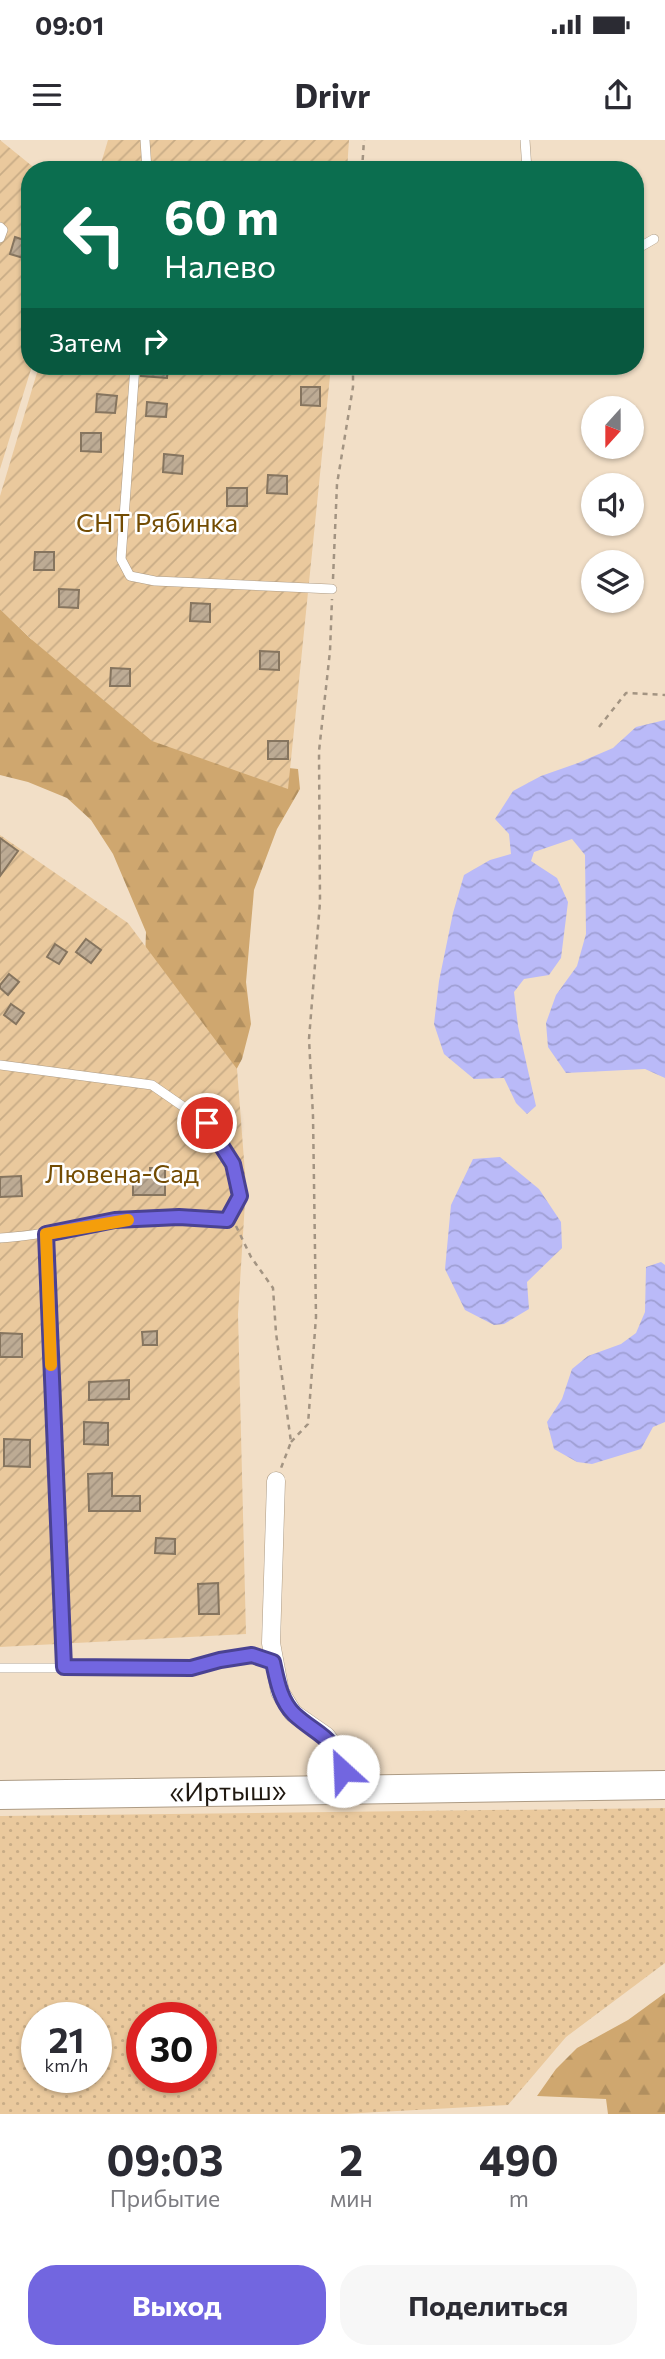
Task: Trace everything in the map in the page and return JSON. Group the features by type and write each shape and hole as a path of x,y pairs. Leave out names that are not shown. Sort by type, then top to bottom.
{"highway":[{"name":"«Иртыш»","path":"0,1795 665,1785"}],"street":[{"path":"276,1481 271,1643 280,1692 293,1713 326,1736 338,1752 349,1790"}],"lane":[{"path":"145,140 146,161"},
{"path":"525,140 526,161"},
{"path":"0,227 3,230 0,238"},
{"path":"644,245 654,239"},
{"path":"134,375 121,559 130,576 155,580 332,589"},
{"path":"0,1065 152,1086 207,1123 233,1164 240,1196 227,1220 179,1217 115,1220 46,1234 0,1238"},
{"path":"46,1234 64,1667"},
{"path":"0,1668 191,1668 252,1655 273,1662"}],"path":[{"path":"363,161 364,140"},
{"path":"276,1481 291,1442 308,1424 316,1317 309,1039 320,902 319,751 330,651 337,484 353,375"},
{"path":"599,727 626,693 665,695"},
{"path":"227,1220 239,1228 251,1257 273,1288 275,1333 291,1442"}],"green space":[{"path":"0,140 26,161 21,161 21,375 29,375 0,469"},
{"path":"108,140 349,140 348,161 102,161"},
{"name":"СНТ Рябинка","path":"36,375 330,375 288,789 152,741 31,639 0,609 0,496"},
{"path":"0,609 31,639 270,766 298,769 300,789 277,829 254,890 246,982 251,1024 242,1059 228,1085 143,1015 146,932 113,854 91,820 67,798 28,782 0,775"},
{"name":"Лювена-Сад","path":"0,835 128,923 237,1069 246,1186 238,1314 246,1634 0,1647"},
{"path":"665,1808 665,1963 566,2037 508,2105 342,2114 0,2114 0,1816"},
{"path":"665,1993 665,2114 608,2114 606,2099 537,2096 556,2069 577,2048 628,2020"}],"water":[{"path":"665,720 665,1078 645,1069 566,1073 548,1047 546,1023 556,995 577,966 586,934 585,855 572,839 534,852 531,861 557,878 568,902 561,958 549,975 524,979 514,992 518,1026 536,1106 527,1114 516,1103 504,1078 474,1079 444,1054 434,1024 439,981 464,875 490,860 511,854 509,834 495,819 513,791 541,776 613,748 636,727"},
{"path":"500,1157 539,1189 561,1222 562,1248 527,1282 529,1309 504,1324 494,1325 465,1310 445,1269 451,1205 473,1159"},
{"path":"661,1262 665,1265 665,1422 653,1427 641,1449 592,1464 577,1462 554,1449 547,1422 562,1399 572,1369 588,1356 621,1344 636,1333 645,1312 646,1267"}],"building":[{"path":"15,237 21,239 21,257 10,254"},
{"path":"141,375 167,375 167,378"},
{"path":"301,387 320,387 320,406 301,405"},
{"path":"97,394 117,396 115,413 96,412"},
{"path":"147,402 167,404 166,417 146,416"},
{"path":"81,433 101,433 101,452 81,451"},
{"path":"164,454 183,456 182,474 163,472"},
{"path":"268,475 287,476 287,494 267,493"},
{"path":"227,488 247,488 247,506 227,506"},
{"path":"35,552 54,552 54,570 34,570"},
{"path":"59,589 79,590 78,608 59,607"},
{"path":"191,603 210,604 210,622 190,621"},
{"path":"260,651 279,652 279,670 260,669"},
{"path":"111,668 130,669 130,686 110,686"},
{"path":"268,741 288,741 288,759 268,759"},
{"path":"0,838 18,851 0,876"},
{"path":"86,939 101,950 91,963 76,952"},
{"path":"55,944 67,952 59,964 47,957"},
{"path":"9,974 19,982 8,995 0,985"},
{"path":"11,1004 24,1013 16,1024 4,1015"},
{"path":"150,1168 165,1168 165,1195 133,1195 133,1175 150,1175"},
{"path":"21,1176 22,1196 0,1197 0,1177"},
{"path":"157,1331 157,1345 143,1345 142,1332"},
{"path":"0,1333 22,1334 22,1357 0,1357"},
{"path":"129,1380 129,1399 89,1400 89,1382"},
{"path":"84,1422 108,1423 108,1445 84,1444"},
{"path":"4,1439 30,1440 30,1467 4,1466"},
{"path":"112,1473 112,1496 140,1496 140,1511 89,1511 88,1474"},
{"path":"156,1538 175,1539 175,1554 155,1553"},
{"path":"218,1583 219,1614 199,1614 198,1584"}],"slow traffic":[{"path":"51,1365 46,1234 115,1220 128,1220"}],"route":[{"path":"207,1123 233,1164 240,1196 227,1220 179,1217 115,1220 46,1234 64,1667 191,1668 252,1655 273,1662 280,1692 293,1713 326,1736 338,1752 343,1771"}]}
